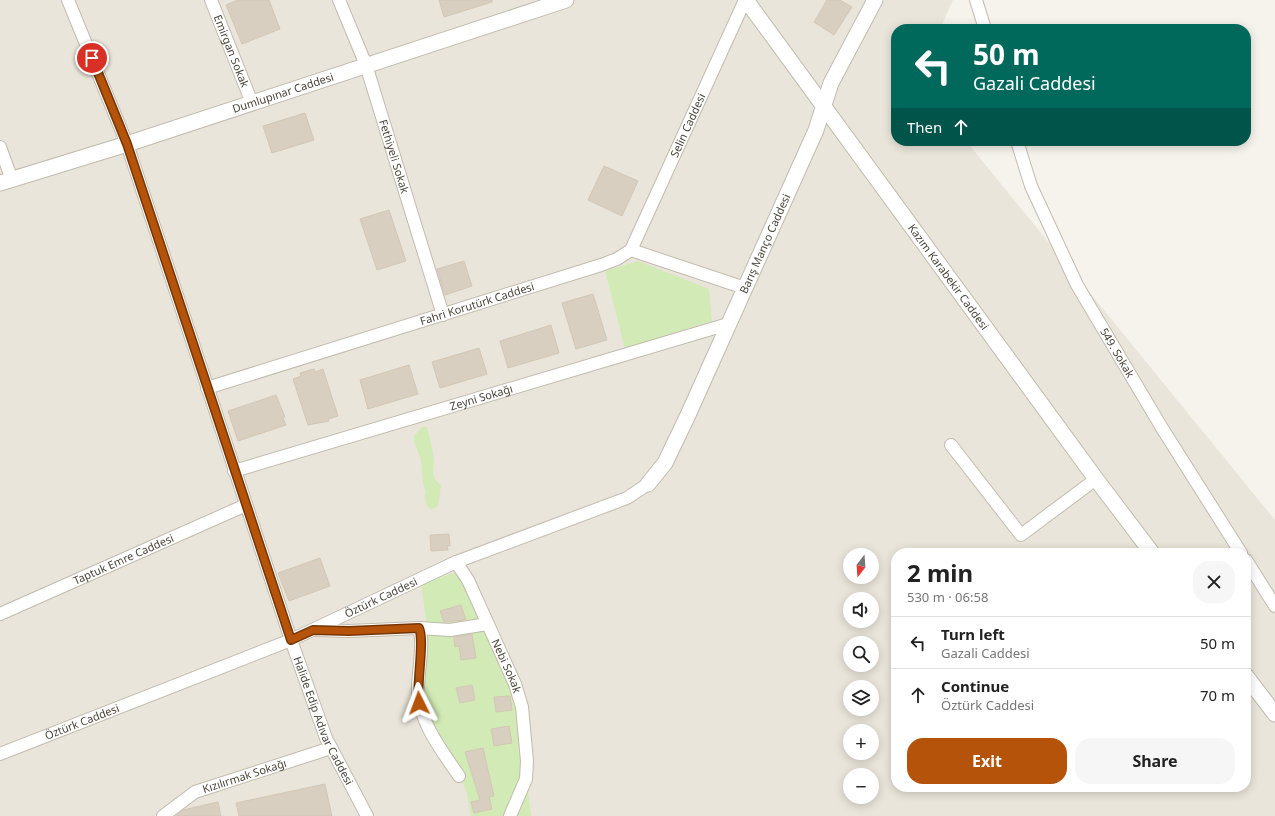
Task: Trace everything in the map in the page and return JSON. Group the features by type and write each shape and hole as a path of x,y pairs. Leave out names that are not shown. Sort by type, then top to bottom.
{"street":[{"name":"Halide Edip Adıvar Caddesi","path":"68,0 127,144 234,471 326,738 367,816"},
{"name":"Emirgan Sokak","path":"211,0 252,103"},
{"name":"Fethiyeli Sokak","path":"339,0 366,65 443,314"},
{"name":"Dumlupınar Caddesi","path":"6,181 127,144 566,0"},
{"name":"Kazım Karabekir Caddesi","path":"746,0 1096,479 1148,548"},
{"name":"Selin Caddesi","path":"631,250 746,0"},
{"name":"Barış Manço Caddesi","path":"648,484 665,463 816,130 831,83 874,0"},
{"path":"976,0 983,24"},
{"name":"549. Sokak","path":"1019,146 1031,186 1077,285 1162,428 1238,548"},
{"path":"0,147 6,181"},
{"path":"631,250 745,288"},
{"name":"Fahri Korutürk Caddesi","path":"207,388 601,265 617,259 631,250"},
{"name":"Zeyni Sokağı","path":"234,471 728,324"},
{"path":"951,445 1021,535 1096,479"},
{"name":"Öztürk Caddesi","path":"0,754 291,640 456,562 627,498 648,484"},
{"name":"Taptuk Emre Caddesi","path":"0,614 246,505"},
{"name":"Nebi Sokak","path":"456,562 468,580 515,684 522,707 528,761 526,779 510,816"},
{"path":"1251,568 1275,606"},
{"path":"313,630 349,631 419,628 450,630 487,624"},
{"path":"419,628 419,703 425,720 437,743 459,776"},
{"path":"1251,683 1275,714"},
{"name":"Kızılırmak Sokağı","path":"169,814 178,804 196,792 331,748"}],"shaded area":[{"path":"0,0 953,0 942,24 891,24 891,146 970,146 1275,520 1275,816 0,816"}],"green space":[{"path":"638,261 709,289 712,321 625,349 605,271"},
{"path":"422,427 427,427 434,458 434,477 441,485 438,506 431,510 426,502 421,460 414,442 414,436"},
{"path":"454,573 461,577 511,690 520,724 531,816 471,816 467,793 446,744 436,736 422,696 426,633 428,633 421,584"}],"building":[{"path":"238,0 269,0 280,29 242,44 226,5"},
{"path":"439,0 492,0 492,2 444,17"},
{"path":"827,0 840,0 852,7 834,35 814,22"},
{"path":"305,113 314,140 272,153 263,126"},
{"path":"604,166 638,181 622,216 588,200"},
{"path":"389,210 406,261 377,270 360,219"},
{"path":"464,261 472,286 445,295 437,269"},
{"path":"593,294 607,340 576,349 562,303"},
{"path":"551,325 559,353 508,368 500,341"},
{"path":"479,348 487,374 440,388 432,362"},
{"path":"409,365 418,394 368,409 360,380"},
{"path":"314,369 315,372 323,369 338,416 328,419 329,421 308,425 293,379 301,376 300,373"},
{"path":"276,395 285,417 283,418 286,425 238,441 228,411"},
{"path":"449,534 450,546 447,546 448,550 431,551 430,535"},
{"path":"320,558 330,586 289,601 278,573"},
{"path":"461,605 466,620 444,622 440,611"},
{"path":"472,634 476,658 461,660 459,646 455,647 454,637"},
{"path":"472,685 475,700 460,703 456,688"},
{"path":"510,696 512,710 496,712 494,697"},
{"path":"509,726 512,743 494,746 491,729"},
{"path":"483,748 494,796 489,797 492,809 474,813 471,802 480,800 465,752"},
{"path":"325,784 332,816 239,816 236,803"},
{"path":"218,802 221,816 176,816 183,810"}],"route":[{"path":"92,58 127,144 158,242 291,640 313,630 349,631 419,628 419,703"}]}
